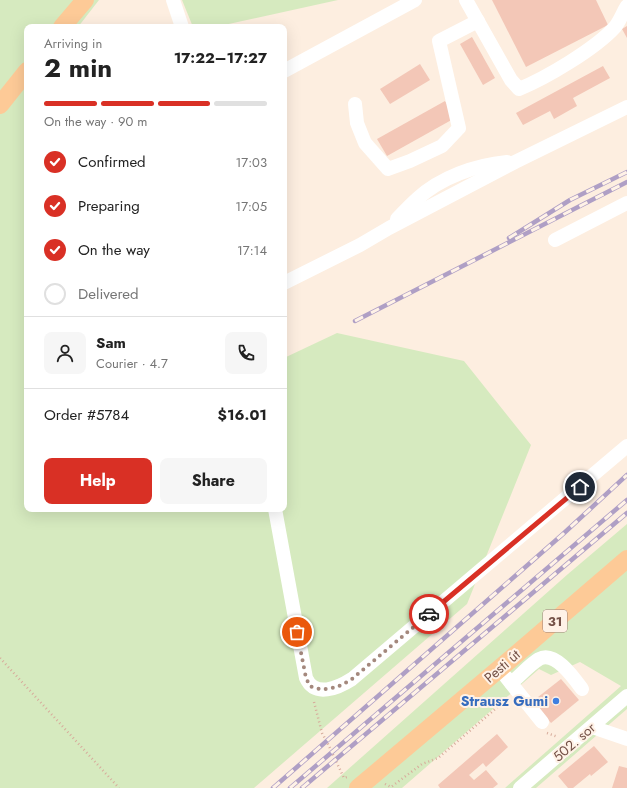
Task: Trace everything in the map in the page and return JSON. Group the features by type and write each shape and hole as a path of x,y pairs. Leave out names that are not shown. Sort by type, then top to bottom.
{"main road":[{"path":"65,24 85,0"},
{"path":"0,105 24,74"},
{"name":"Pesti út","path":"359,781 499,669 627,559"}],"street":[{"path":"173,0 181,24"},
{"path":"287,68 415,0"},
{"path":"466,0 510,80 519,89 535,83 594,45 615,26 627,6"},
{"path":"355,104 357,123 365,143 388,169 410,161 442,146 459,128 439,41 478,21"},
{"path":"287,282 360,245 389,228 515,162 627,107"},
{"path":"555,240 627,203"},
{"path":"276,512 306,678 310,686 319,689 333,688 344,685 352,679 627,446"},
{"path":"511,683 540,659 548,658 559,662 582,689"},
{"path":"499,669 544,727"},
{"name":"502. sor","path":"520,788 627,696"},
{"path":"592,727 627,740"}],"path":[{"path":"0,658 119,788"},
{"path":"310,686 322,734 344,778 391,787 422,764 438,758 509,698"},
{"path":"544,727 573,743"}],"green space":[{"path":"0,0 99,0 80,24 24,24 24,512 287,512 287,357 337,333 464,361 531,445 467,604 254,788 0,788"},
{"path":"182,0 338,0 229,24 192,24"},
{"path":"627,524 627,709 536,788 505,788 621,686 580,662 551,675 539,669 402,788 327,788 568,574"}],"building":[{"path":"492,0 596,0 608,25 526,67"},
{"path":"627,26 627,38 622,29"},
{"path":"472,37 495,78 483,85 460,44"},
{"path":"420,64 430,80 390,104 380,89"},
{"path":"603,66 610,78 573,98 577,106 554,119 550,111 523,125 516,113"},
{"path":"445,101 455,118 387,156 377,139"},
{"name":"Strausz Gumi","path":"561,679 579,700 551,723 533,701"},
{"path":"497,734 508,747 486,767 483,763 469,775 474,780 486,770 498,784 493,788 440,788 438,785"},
{"path":"594,746 608,762 573,788 568,788 558,776"},
{"path":"619,766 627,768 627,788 612,788"}],"railway":[{"path":"509,238 570,200 627,172"},
{"path":"355,321 627,182"},
{"path":"273,788 563,534 627,475"},
{"path":"290,788 627,500"},
{"path":"302,788 627,513"}],"way so far":[{"path":"297,632 307,682 314,688 326,689 344,685 429,614"}],"place":[{"name":"Strausz Gumi","path":"556,701"}],"route":[{"path":"429,614 580,487"}]}
